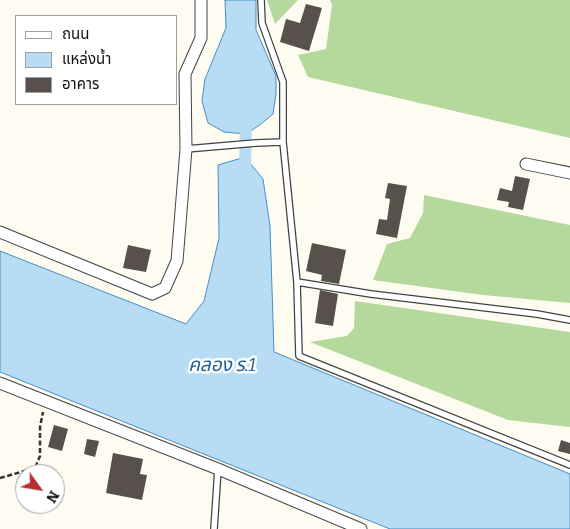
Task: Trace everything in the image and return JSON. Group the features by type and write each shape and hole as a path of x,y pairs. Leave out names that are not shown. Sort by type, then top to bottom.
{"street":[{"path":"0,232 152,294 165,288 177,260 186,149 185,74 201,38 201,0"},
{"path":"526,164 570,173"},
{"path":"0,383 361,529"}],"lane":[{"path":"261,0 262,23 283,82 283,142 297,282 299,356 570,465"},
{"path":"186,149 256,142 283,142"},
{"path":"297,282 371,294 537,314 570,320"},
{"path":"214,529 218,470"}],"path":[{"path":"0,478 35,468 40,456 40,427 45,401"}],"green space":[{"path":"267,0 298,0 275,24"},
{"path":"330,0 570,0 570,138 308,77 298,55 326,49 332,5"},
{"path":"424,195 570,225 570,303 483,295 373,280 387,244 410,238 423,213"},
{"path":"355,301 570,332 570,427 508,420 310,342 347,336 354,328"}],"water":[{"path":"225,0 256,0 256,30 276,76 273,114 246,134 224,132 208,123 202,101 205,79 226,28"},
{"name":"คลอง ร.1","path":"245,157 263,179 270,226 274,352 570,474 570,529 390,529 0,372 0,251 186,324 204,301 219,238 218,165"}],"building":[{"path":"306,4 322,8 309,51 280,42 286,19 300,23"},
{"path":"515,176 530,179 523,210 508,207 509,202 497,200 500,188 512,191"},
{"path":"388,183 407,186 397,238 376,234 379,219 387,220 390,199 385,198"},
{"path":"312,243 346,250 339,284 321,281 322,275 306,271"},
{"path":"128,245 151,250 146,272 123,268"},
{"path":"320,290 338,294 333,326 315,323"},
{"path":"54,425 68,429 62,451 48,447"},
{"path":"87,439 99,441 95,457 84,454"},
{"path":"561,440 570,443 570,454 558,451"},
{"path":"113,453 143,459 140,474 147,475 142,500 106,493"}],"waterway":[{"path":"245,172 246,117"}]}
